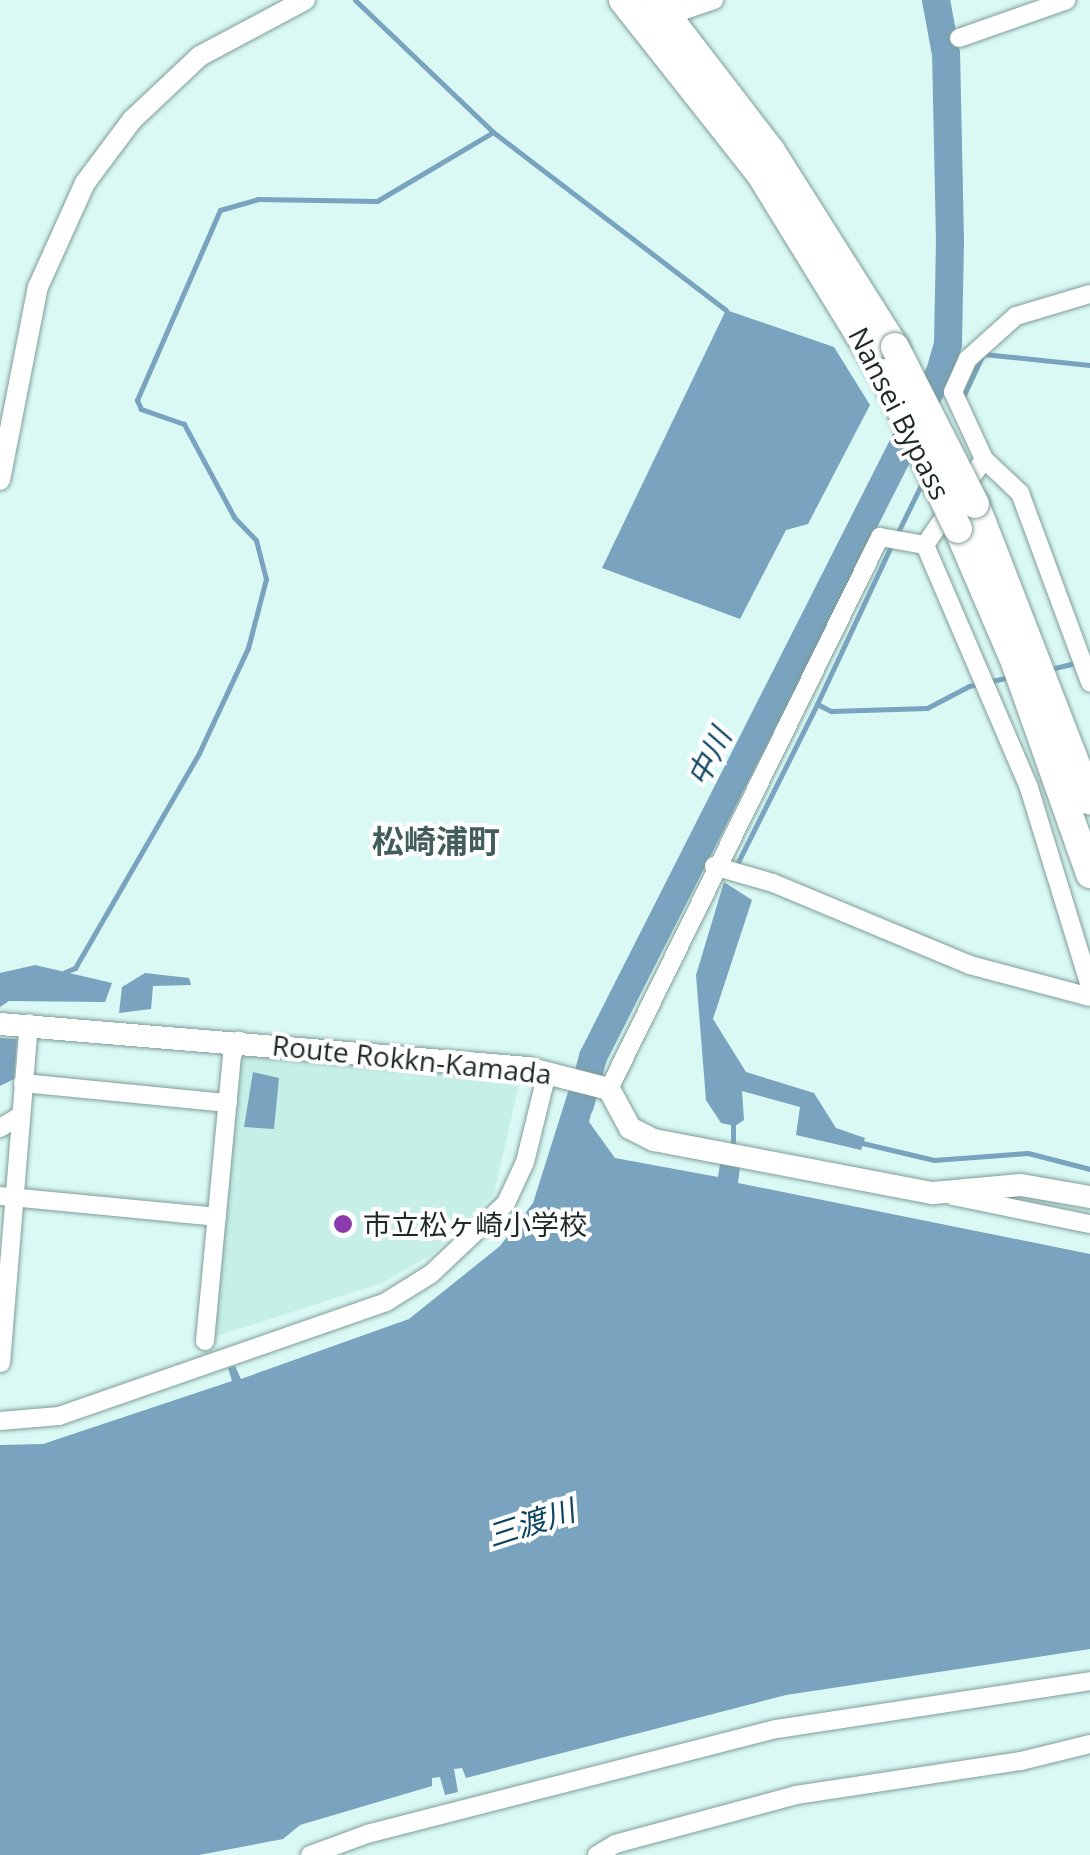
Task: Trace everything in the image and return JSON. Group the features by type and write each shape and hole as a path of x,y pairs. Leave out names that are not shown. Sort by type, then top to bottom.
{"highway":[{"name":"Nansei Bypass","path":"623,0 761,175 883,374 1032,673 1090,801"},
{"name":"Nansei Bypass","path":"654,0 771,151 895,347 976,504 1032,673"},
{"name":"Nansei Bypass","path":"1076,772 1090,874"}],"main road":[{"name":"Route Rokkn-Kamada","path":"14,1024 240,1040 557,1074 609,1090"},
{"path":"609,1090 623,1118 640,1134 722,1153 933,1193 1021,1185 1090,1197"}],"street":[{"path":"0,480 6,409 41,276 100,160 152,98 200,56 305,0"},
{"path":"674,0 682,11 714,0"},
{"path":"959,38 1068,0"},
{"path":"1090,294 1016,316 991,334 968,358 960,407 984,459 1020,493 1090,682"},
{"path":"924,545 984,459"},
{"path":"609,1090 727,870 883,538 924,545"},
{"path":"924,545 1029,788 1090,986"},
{"path":"1029,788 1076,772"},
{"path":"727,870 970,965 1090,997"},
{"path":"1,1363 7,1197 23,1083 14,1024"},
{"path":"204,1341 228,1103 240,1040"},
{"path":"0,1421 60,1416 386,1302 431,1274 506,1203 557,1074"},
{"path":"23,1083 228,1103"},
{"path":"0,1128 20,1116"},
{"path":"933,1193 1090,1224"},
{"path":"7,1197 217,1217"},
{"path":"310,1855 367,1834 777,1729 1090,1680"},
{"path":"597,1855 615,1844 796,1795 1021,1761 1090,1744"},
{"path":"340,1855 361,1846 367,1834"}],"shaded area":[{"name":"市立松ヶ崎小学校","path":"250,1050 521,1075 494,1194 431,1255 382,1283 211,1338 240,1060"}],"water":[{"path":"726,310 834,347 870,405 808,524 786,530 740,619 602,568"},
{"path":"724,882 752,900 713,1019 746,1072 814,1093 836,1128 865,1138 861,1150 796,1135 800,1107 742,1091 744,1120 735,1126 721,1123 706,1100 696,975"},
{"path":"35,965 112,983 105,1002 9,1001 0,1007 0,973"},
{"path":"145,973 189,978 191,985 153,986 151,1009 119,1013 122,987"},
{"path":"0,1038 17,1039 14,1079 0,1086"},
{"path":"253,1072 279,1078 274,1129 244,1127"},
{"name":"三渡川","path":"569,1089 595,1097 589,1122 615,1158 718,1177 720,1164 740,1167 738,1183 1090,1254 1090,1649 786,1695 466,1778 462,1768 454,1769 458,1792 445,1795 440,1777 432,1778 432,1786 300,1825 283,1839 199,1855 0,1855 0,1445 43,1444 232,1381 228,1368 235,1366 241,1379 409,1319 500,1246 533,1203"}],"waterway":[{"path":"355,0 493,132 726,310"},
{"name":"中川","path":"580,1105 593,1057 940,372 948,344 950,241 946,54 936,0"},
{"path":"65,972 75,968 199,753 248,648 266,579 256,540 234,517 184,424 141,409 137,400 220,210 258,199 377,201 493,132"},
{"path":"962,399 983,354 1090,365"},
{"path":"897,534 923,481"},
{"path":"817,704 892,544"},
{"path":"1050,669 1071,664"},
{"path":"735,868 817,704 831,711 927,708 969,686 1010,677"},
{"path":"733,1119 733,1148"},
{"path":"858,1142 934,1160 1028,1153 1090,1169"}],"place":[{"name":"市立松ヶ崎小学校","path":"343,1224"}],"district":[{"name":"松崎浦町","path":"436,841"}]}
